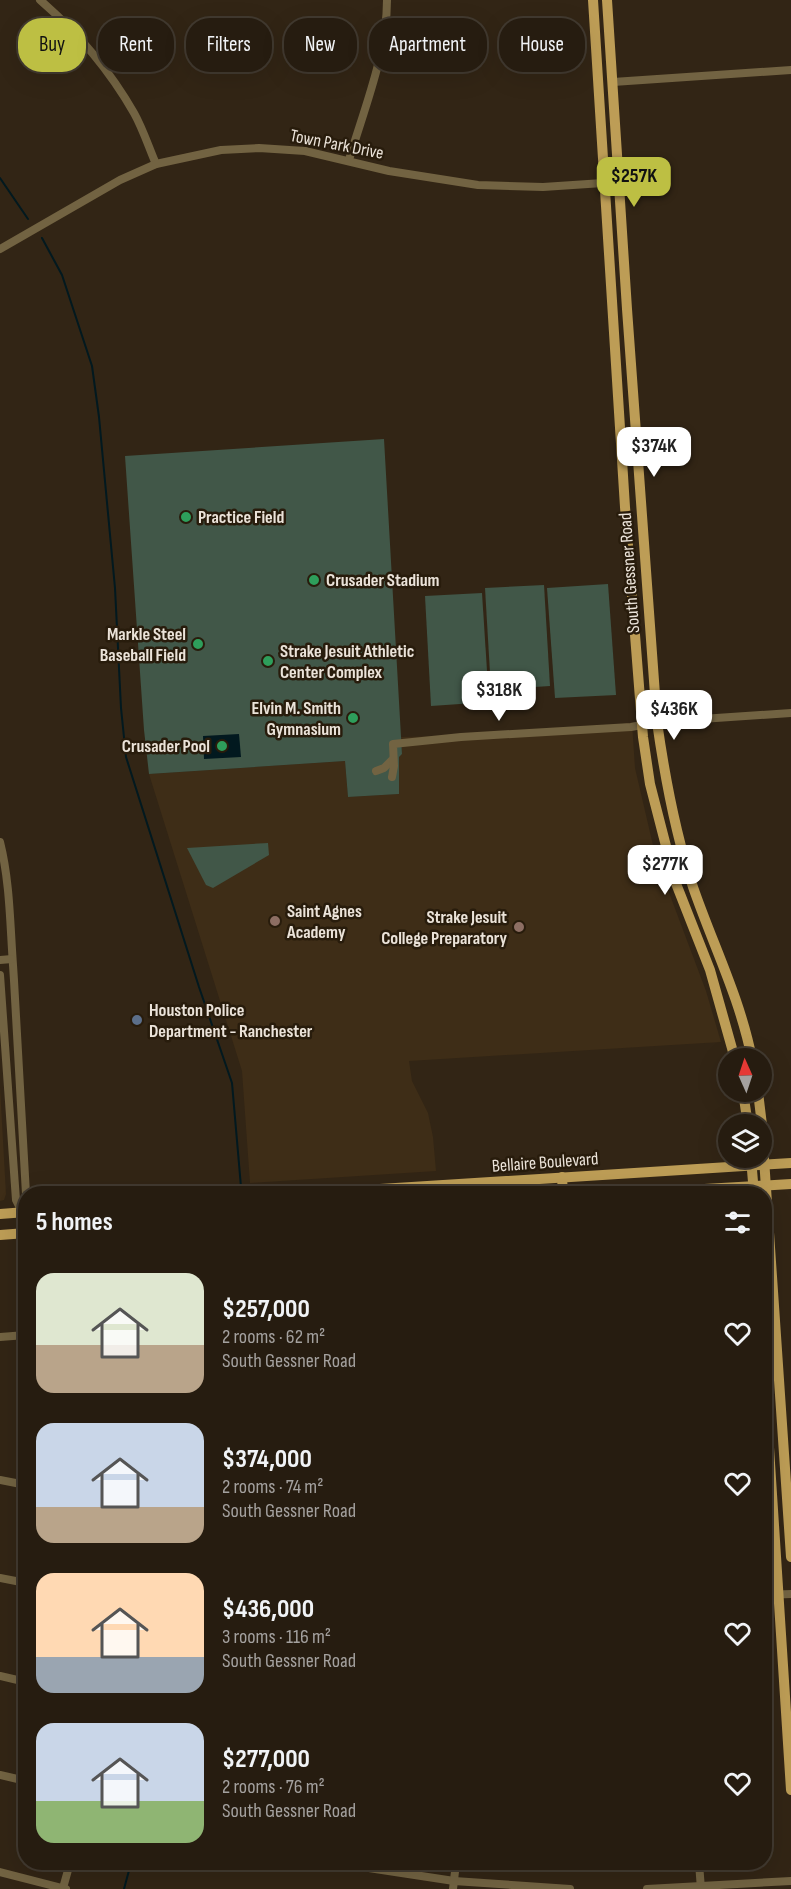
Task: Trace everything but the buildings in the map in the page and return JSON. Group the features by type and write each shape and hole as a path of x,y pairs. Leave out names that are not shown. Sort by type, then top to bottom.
{"main road":[{"name":"South Gessner Road","path":"593,0 627,523 650,784 675,881 710,970 732,1048"},
{"name":"South Gessner Road","path":"608,0 618,182 657,722 666,786 676,831 693,887 727,972 750,1048"},
{"path":"595,30 602,43 604,70 607,79 612,82"},
{"path":"615,337 629,336"},
{"path":"621,431 636,431"},
{"path":"627,523 643,522"},
{"path":"634,616 649,615"},
{"path":"731,1044 748,1040"},
{"name":"Bellaire Boulevard","path":"772,1164 791,1163"},
{"name":"Bellaire Boulevard","path":"470,1186 718,1165"},
{"path":"752,1168 753,1186"},
{"path":"765,1168 766,1185 791,1184"},
{"path":"562,1177 563,1186"},
{"path":"0,1214 18,1210"},
{"path":"0,1235 18,1234"},
{"path":"772,1337 784,1454 791,1557"},
{"path":"772,1454 784,1454"},
{"path":"772,1489 791,1790"}],"street":[{"path":"40,0 78,37 110,76 135,115 156,164"},
{"path":"349,160 387,20 387,0"},
{"path":"612,82 791,70"},
{"name":"Town Park Drive","path":"0,249 120,180 156,164 198,154 241,148 305,151 389,171 478,185 543,187 618,182"},
{"path":"392,777 393,744 435,739 643,725 657,722 791,714"},
{"path":"376,771 384,768 393,759"},
{"path":"0,842 12,959 26,1186"},
{"path":"0,960 12,959"},
{"path":"0,975 7,1088 16,1202 18,1204"},
{"path":"7,1088 21,1088"},
{"path":"12,1142 24,1142"},
{"path":"0,1337 18,1336"},
{"path":"0,1480 18,1483"},
{"path":"0,1578 18,1581"},
{"path":"772,1594 791,1594"},
{"path":"0,1676 18,1680"},
{"path":"0,1775 18,1779"},
{"path":"0,1872 65,1888 69,1870"},
{"path":"373,1870 453,1885 570,1889"},
{"path":"453,1885 455,1870"},
{"path":"700,1870 701,1888"},
{"path":"647,1889 701,1888 791,1881"}],"shaded area":[{"name":"Strake Jesuit College Preparatory","path":"632,723 635,768 656,858 706,991 721,1042 409,1061 412,1081 428,1113 436,1171 250,1183 242,1071 149,774 345,761 348,797 399,794 398,762 402,754 401,737 517,734"},
{"path":"0,1087 6,1194 4,1200 0,1201"}],"green space":[{"name":"Strake Jesuit Athletic Center Complex","path":"384,439 402,754 399,757 399,794 348,797 345,761 149,774 125,456"},
{"path":"608,584 616,695 555,698 547,588"},
{"path":"544,585 550,686 491,690 485,588"},
{"path":"482,593 489,702 431,706 425,596"},
{"path":"268,843 269,855 213,888 206,885 187,848"}],"water":[{"name":"Crusader Pool","path":"239,734 241,757 204,759 203,736"}],"waterway":[{"path":"0,178 28,219"},
{"path":"42,238 62,275 92,366 115,588 121,708 126,757 232,1083 241,1186"},
{"path":"124,1889 129,1870"}],"place":[{"name":"Practice Field","path":"186,517"},
{"name":"Crusader Stadium","path":"314,580"},
{"name":"Markle Steel Baseball Field","path":"198,644"},
{"name":"Strake Jesuit Athletic Center Complex","path":"268,661"},
{"name":"Elvin M. Smith Gymnasium","path":"353,718"},
{"name":"Crusader Pool","path":"222,746"},
{"name":"Saint Agnes Academy","path":"275,921"},
{"name":"Strake Jesuit College Preparatory","path":"519,927"},
{"name":"Houston Police Department - Ranchester","path":"137,1020"}]}
